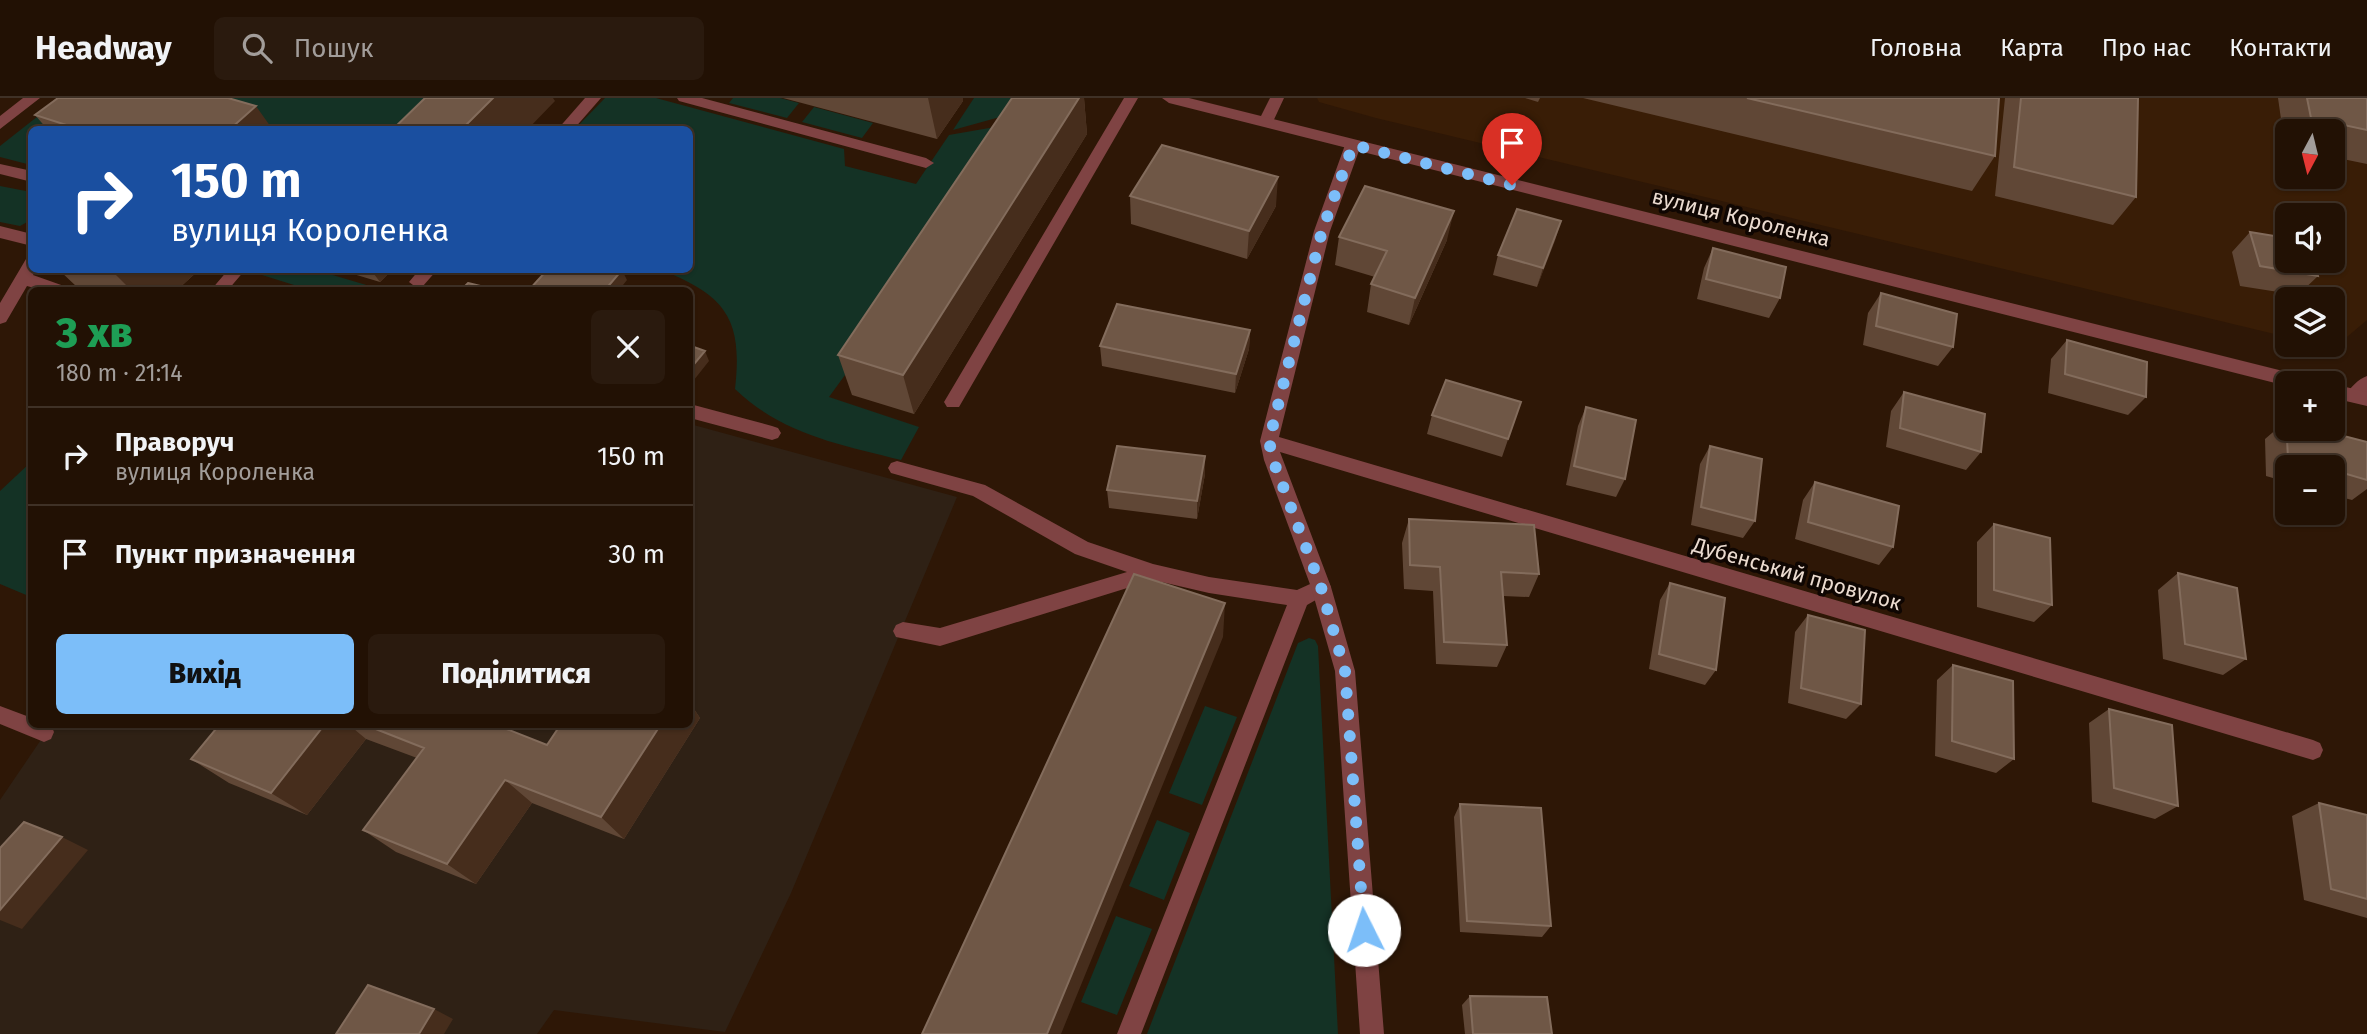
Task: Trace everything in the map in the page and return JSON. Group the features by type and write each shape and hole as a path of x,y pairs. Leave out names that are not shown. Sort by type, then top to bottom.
{"street":[{"path":"0,124 33,98"},
{"path":"568,126 594,98"},
{"path":"684,98 926,163"},
{"path":"953,402 1131,98"},
{"name":"вулиця Короленка","path":"1169,98 2275,376"},
{"path":"1265,122 1278,98"},
{"path":"1353,145 1322,231 1269,441 1273,460 1321,587 1345,671 1372,1034"},
{"path":"0,232 28,239"},
{"path":"0,318 28,269"},
{"path":"417,282 426,273"},
{"path":"22,278 49,287"},
{"path":"2361,398 2367,383"},
{"path":"693,412 772,433"},
{"name":"Дубенський провулок","path":"1269,441 2313,750"},
{"path":"897,468 978,490 1082,548 1153,572 1209,585 1299,599 1321,587"},
{"path":"903,631 940,637 1153,572"},
{"path":"1129,1034 1299,599"},
{"path":"0,715 28,726"},
{"path":"34,728 44,732"}],"lane":[{"path":"0,169 28,176"}],"shaded area":[{"path":"1317,98 2367,98 2367,320 2345,339 2345,287 2275,287 2275,334 1319,102"},
{"path":"693,425 957,497 791,893 725,1032 554,1010 537,1034 0,1034 0,800 49,728 693,728"}],"green space":[{"path":"61,98 78,126 28,126 28,164 0,157 0,146"},
{"path":"164,98 486,98 459,126 260,126"},
{"path":"605,98 656,98 844,149 845,166 916,184 949,135 1030,121 829,397 919,427 901,460 813,436 772,417 735,389 736,345 726,313 702,290 669,273 693,273 693,126 578,126"},
{"path":"733,98 780,98 799,103 787,118 729,103"},
{"path":"974,98 1053,98 1029,109 953,130"},
{"path":"814,107 873,123 862,138 802,122"},
{"path":"0,186 28,191 28,222 20,226 0,222"},
{"path":"261,273 326,273 373,287 300,287"},
{"path":"28,465 28,596 0,584 0,491"},
{"path":"1309,638 1315,640 1318,646 1338,1034 1147,1034 1298,643"},
{"path":"1205,706 1237,717 1202,805 1169,793"},
{"path":"1157,820 1190,833 1164,900 1129,886"},
{"path":"1116,916 1152,929 1117,1015 1081,1002"}],"building":[{"path":"58,98 228,98 256,106 234,126 69,126 35,115"},
{"path":"425,98 493,98 465,126 396,126"},
{"path":"1012,98 1079,98 903,375 838,355"},
{"path":"1747,98 1999,98 1995,156"},
{"path":"2021,98 2138,98 2136,197 2014,167"},
{"path":"2307,98 2367,98 2367,130 2345,125 2345,119 2311,118"},
{"path":"1162,145 1278,177 1249,231 1130,196"},
{"path":"1365,186 1454,211 1415,298 1371,284 1387,251 1339,237"},
{"path":"1517,209 1561,221 1543,268 1498,255"},
{"path":"2250,232 2275,236 2275,269 2260,266"},
{"path":"1713,248 1786,267 1780,298 1706,279"},
{"path":"544,273 619,273 608,287 532,287"},
{"path":"468,283 485,287 464,287"},
{"path":"1881,293 1957,314 1953,347 1876,326"},
{"path":"1117,304 1250,330 1236,374 1100,346"},
{"path":"2067,340 2147,362 2146,397 2065,374"},
{"path":"693,347 705,351 693,365"},
{"path":"1446,380 1521,402 1508,439 1432,415"},
{"path":"1904,392 1985,414 1981,452 1900,428"},
{"path":"1586,407 1636,420 1625,479 1574,466"},
{"path":"2345,436 2367,442 2367,480 2345,474 2345,455 2288,455 2287,441 2345,441"},
{"path":"1117,446 1205,456 1197,501 1107,490"},
{"path":"1710,446 1762,459 1755,521 1701,507"},
{"path":"1815,482 1899,506 1893,547 1808,522"},
{"path":"1409,519 1534,525 1539,574 1501,572 1507,645 1444,642 1440,567 1410,565"},
{"path":"1994,524 2050,538 2052,605 1994,590"},
{"path":"2178,573 2237,588 2246,659 2185,644"},
{"path":"1134,574 1225,603 1047,1034 922,1034"},
{"path":"1670,583 1725,598 1716,670 1659,654"},
{"path":"1808,615 1865,630 1861,704 1801,688"},
{"path":"1953,665 2013,681 2014,759 1952,741"},
{"path":"2109,709 2172,725 2178,806 2114,788"},
{"path":"217,728 322,728 271,793 191,759"},
{"path":"373,728 504,728 547,745 558,728 658,728 601,817 505,780 447,864 363,830 424,748"},
{"path":"2319,803 2367,815 2367,899 2331,889"},
{"path":"1460,804 1541,808 1551,926 1467,921"},
{"path":"24,822 62,837 0,910 0,848"},
{"path":"368,985 434,1009 419,1034 336,1034"},
{"path":"1470,996 1547,997 1552,1034 1473,1034"}],"route":[{"path":"1364,930 1345,671 1321,587 1273,460 1269,441 1291,344 1322,231 1353,145 1512,185"}]}
